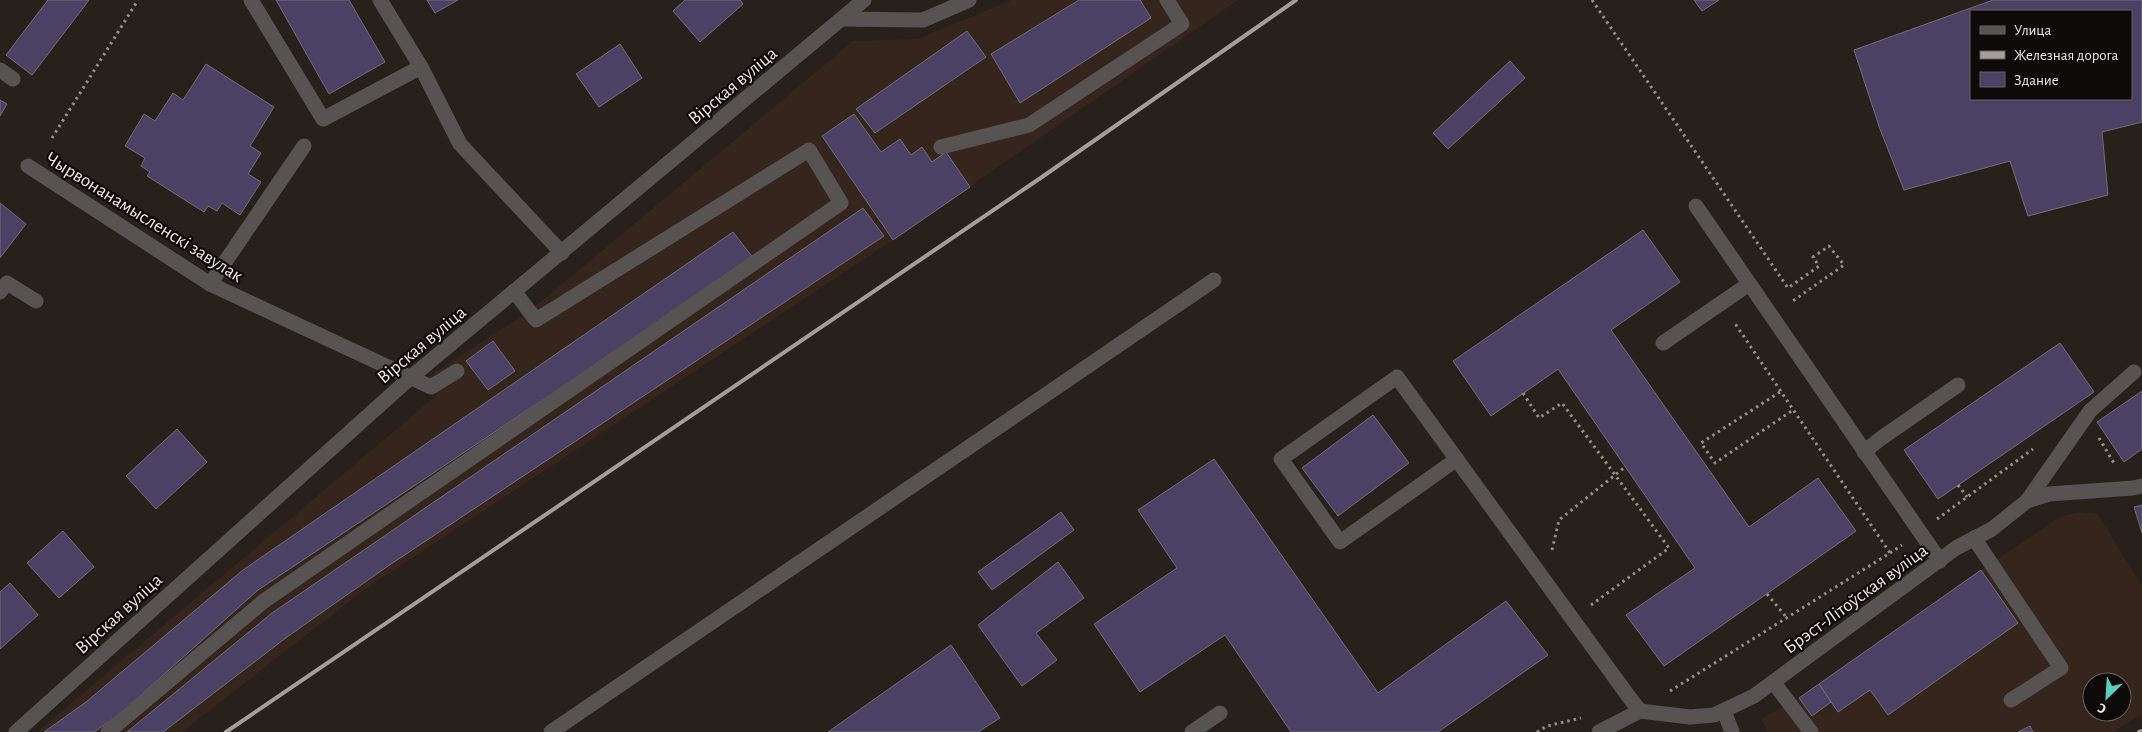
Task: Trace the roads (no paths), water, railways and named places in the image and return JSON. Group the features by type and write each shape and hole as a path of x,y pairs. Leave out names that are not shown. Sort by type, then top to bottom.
{"street":[{"path":"251,0 323,120 421,67"},
{"path":"380,0 421,67 460,144 562,252"},
{"name":"Вірская вуліца","path":"16,732 410,378 864,0"},
{"path":"842,19 923,20 970,0"},
{"path":"941,147 1029,125 1182,24 1167,0"},
{"path":"0,70 13,80"},
{"path":"210,284 304,146"},
{"path":"108,732 264,601 841,203 808,150 536,320 514,291"},
{"name":"Чырвонанамысленскі завулак","path":"28,166 210,284 430,387 457,371"},
{"path":"1696,206 1940,561"},
{"path":"551,732 1214,280"},
{"path":"0,292 6,283 36,301"},
{"path":"1663,343 1749,284"},
{"path":"2026,501 2090,411 2134,372"},
{"path":"1457,459 1340,542 1281,459 1397,376 1457,459 1637,708 1599,732"},
{"path":"1864,452 1958,386"},
{"name":"Брэст-Літоўская вуліца","path":"1637,708 1690,717 1714,715 1724,711 1754,696 1774,683 1956,548 1992,529 2026,501 2049,494 2138,487"},
{"path":"1974,538 2061,668 2011,700"},
{"path":"1774,683 1810,732"},
{"path":"1724,711 1732,732"},
{"path":"1192,732 1220,713"}],"railway":[{"path":"226,732 1042,177 1296,0"}]}
